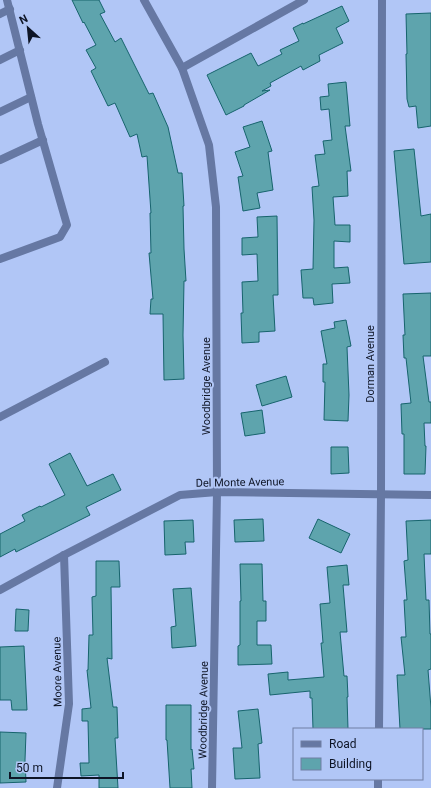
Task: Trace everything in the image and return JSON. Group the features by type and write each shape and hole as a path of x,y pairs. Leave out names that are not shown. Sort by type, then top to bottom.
{"street":[{"path":"0,259 60,237 67,225 43,140 7,0"},
{"name":"Woodbridge Avenue","path":"144,0 182,68 209,145 216,207 217,492 212,788"},
{"path":"182,68 304,0"},
{"name":"Dorman Avenue","path":"378,728 381,494 382,0"},
{"path":"0,14 10,9"},
{"path":"0,60 20,50"},
{"path":"0,112 32,97"},
{"path":"0,160 43,140"},
{"path":"0,418 105,362"},
{"name":"Del Monte Avenue","path":"0,590 180,495 217,492 431,495"},
{"name":"Moore Avenue","path":"57,788 70,704 64,555"}],"building":[{"path":"72,0 99,0 105,12 100,14 115,42 121,38 149,94 153,93 168,127 178,173 182,173 186,281 184,281 184,379 164,380 163,314 150,314 151,299 153,299 149,253 151,253 151,213 147,156 142,157 137,134 130,137 115,103 108,106 91,71 96,68 86,50 96,45"},
{"path":"342,6 349,21 336,28 343,43 319,55 320,61 303,70 301,66 270,83 271,86 262,91 270,90 226,115 207,75 251,53 258,66 282,54 280,50 299,41 293,28"},
{"path":"431,13 431,126 418,128 416,106 409,107 407,99 406,14"},
{"path":"346,82 350,126 345,126 351,171 347,171 348,196 333,197 335,225 350,225 350,242 334,241 334,268 348,267 350,283 332,284 333,303 314,305 313,298 303,298 301,270 313,269 314,220 312,187 319,186 315,155 325,154 323,141 332,140 329,109 321,110 320,97 329,96 328,84"},
{"path":"262,121 272,151 268,152 273,190 257,193 260,208 243,211 238,177 243,176 235,152 250,147 243,127"},
{"path":"414,149 421,216 431,214 431,262 404,264 394,151"},
{"path":"277,216 278,295 273,295 275,331 259,332 259,342 242,343 242,282 258,281 257,254 242,255 242,238 258,237 257,217"},
{"path":"431,293 431,356 423,356 429,402 431,402 431,423 424,423 426,446 425,474 404,474 404,434 402,434 401,404 411,403 406,358 404,358 403,335 405,335 403,294"},
{"path":"346,320 351,346 347,347 349,395 348,421 324,420 325,382 323,382 323,364 327,364 321,331 335,328 334,322"},
{"path":"286,376 292,397 262,406 256,385"},
{"path":"262,410 265,433 245,436 241,413"},
{"path":"331,447 348,447 349,473 331,474"},
{"path":"70,453 87,486 113,474 121,490 86,507 90,515 16,552 15,549 0,557 0,534 25,521 22,515 65,495 49,464"},
{"path":"263,519 264,541 235,542 234,520"},
{"path":"318,519 350,534 341,553 309,538"},
{"path":"193,520 194,542 185,542 186,554 165,555 164,521"},
{"path":"431,520 431,554 424,554 426,600 429,600 431,634 431,669 428,670 431,729 400,728 397,675 405,675 401,637 406,637 404,600 407,600 404,561 408,560 406,521"},
{"path":"96,561 119,561 120,587 111,587 112,659 107,658 113,707 117,707 118,738 115,738 118,788 99,788 99,775 81,776 80,763 89,763 88,721 82,721 82,709 91,708 87,670 89,635 93,635 92,597 96,596"},
{"path":"240,564 262,564 263,601 266,601 266,621 257,621 257,645 271,645 272,664 238,665 241,601"},
{"path":"347,565 349,585 343,585 347,632 340,632 344,676 347,676 348,728 313,728 312,698 310,698 310,691 270,695 268,674 288,672 288,680 324,677 320,604 330,603 327,567"},
{"path":"191,588 196,646 172,648 171,627 176,626 173,589"},
{"path":"16,609 29,610 28,631 15,631"},
{"path":"24,646 27,710 12,710 11,700 0,700 0,647"},
{"path":"166,705 191,705 191,750 192,749 194,769 191,769 192,788 170,788 166,740"},
{"path":"258,709 262,743 258,744 260,778 235,779 233,748 242,748 238,711"},
{"path":"0,732 26,733 26,782 0,783"}]}
